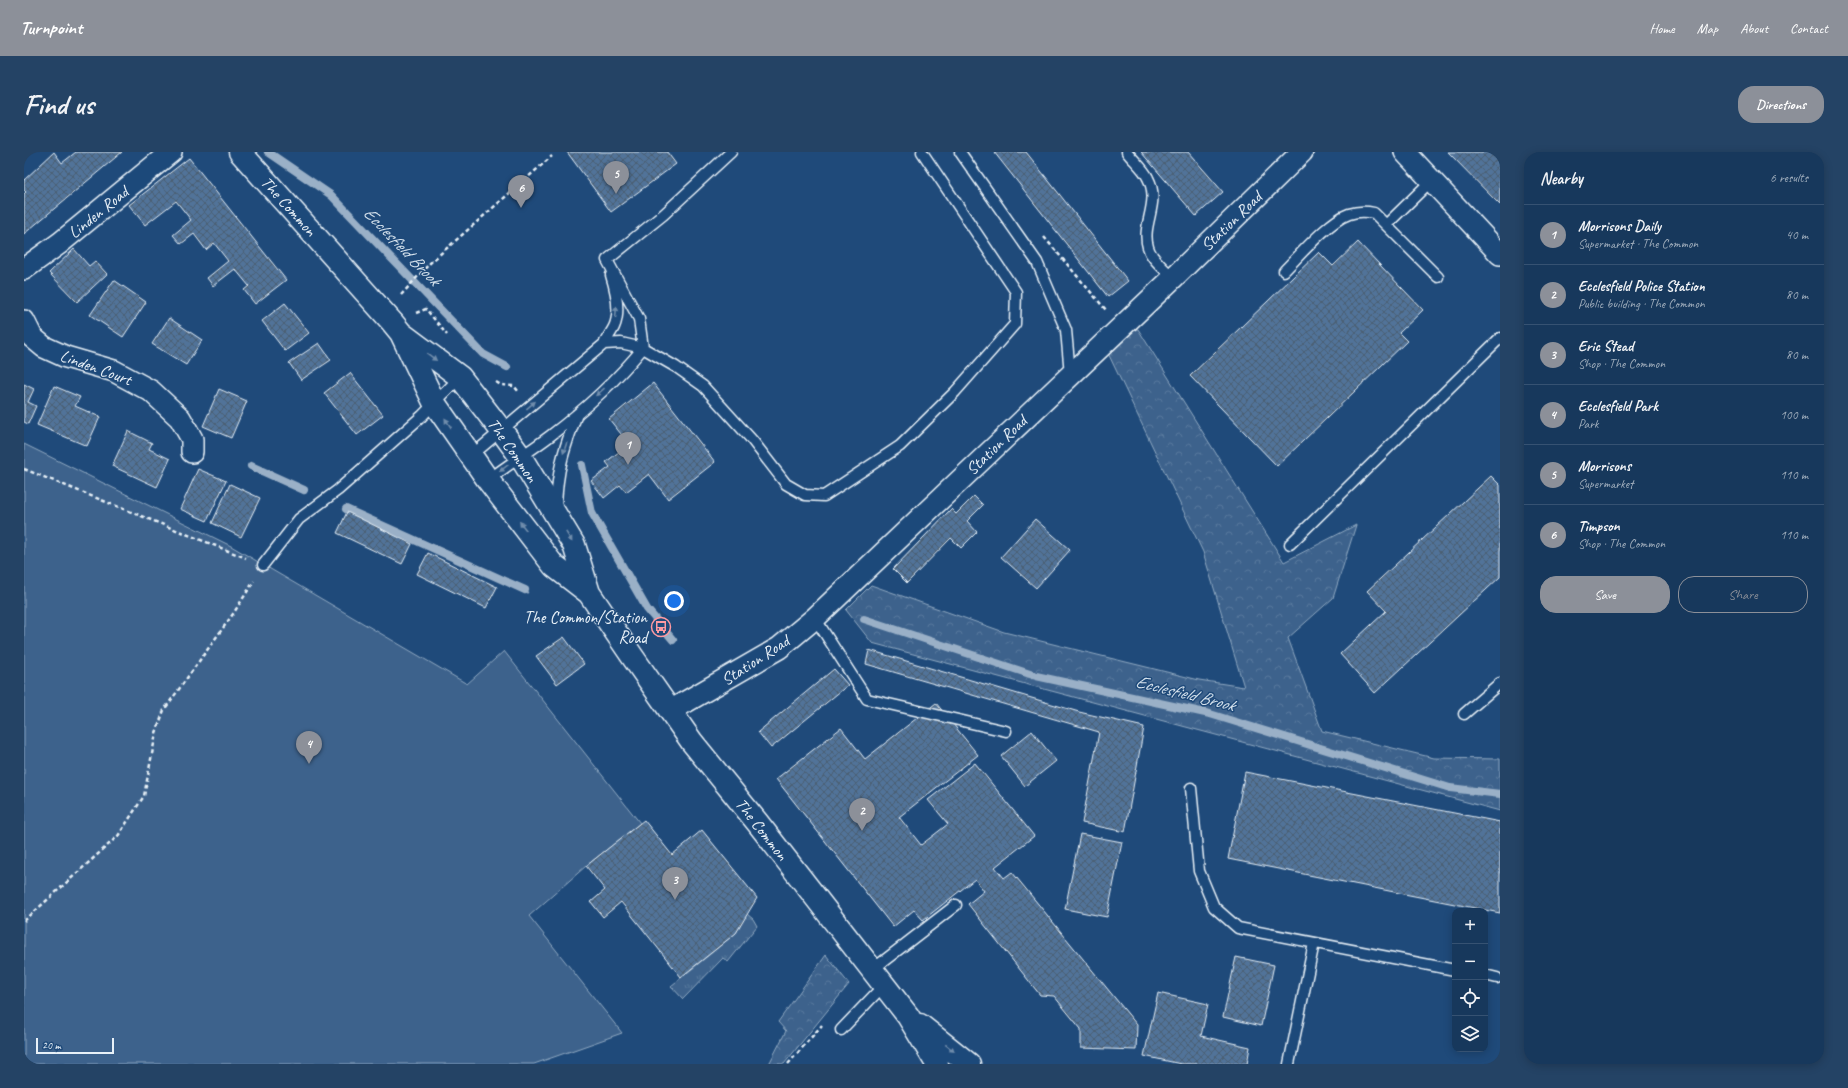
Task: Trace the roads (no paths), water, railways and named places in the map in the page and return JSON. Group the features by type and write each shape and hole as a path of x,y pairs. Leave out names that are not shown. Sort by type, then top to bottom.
{"main road":[{"name":"The Common","path":"240,152 365,290 401,333 460,377 501,430 520,456 574,545 589,593 670,711 692,742 762,828 908,1016 937,1064"},
{"name":"The Common","path":"401,333 435,404 488,480 554,566 589,593"},
{"path":"908,1016 969,1064"}],"street":[{"name":"Linden Road","path":"24,269 60,243 171,152"},
{"name":"Station Road","path":"670,711 779,648 815,618 1070,374 1173,278 1302,152"},
{"path":"1405,152 1500,254"},
{"name":"Linden Court","path":"24,321 32,337 44,347 66,357 114,371 151,391 180,418 192,439 192,452"}],"lane":[{"path":"607,260 663,215 731,152"},
{"path":"604,344 621,343 643,348 676,366 703,386 752,440 786,484 805,495 824,496 900,446 955,392 1015,324 1016,292 922,152"},
{"path":"960,152 1037,262 1066,330 1070,374"},
{"path":"1127,152 1149,178 1154,203 1147,229 1148,248 1157,262 1173,278"},
{"path":"1386,224 1432,180"},
{"path":"1284,271 1334,223 1349,214 1363,211 1374,213 1438,277"},
{"path":"471,456 604,344 614,327 617,309 616,288 607,260"},
{"path":"488,480 550,436 623,373 643,348 639,319 607,260"},
{"path":"1290,544 1500,338"},
{"path":"263,565 300,519 338,490 435,404 460,377"},
{"path":"555,515 557,482 561,460 578,412"},
{"path":"815,618 867,699 1006,731"},
{"path":"1464,714 1500,683"},
{"path":"1191,788 1199,871 1214,907 1238,928 1452,969"},
{"path":"841,1030 878,977 956,905"},
{"path":"1289,1064 1314,943"},
{"path":"1488,976 1496,978"}],"waterway":[{"name":"Ecclesfield Brook","path":"268,152 331,195 483,354 507,367"},
{"name":"Ecclesfield Brook","path":"582,465 592,513 647,609 673,640"},
{"path":"251,466 304,490"},
{"path":"346,509 525,590"},
{"name":"Ecclesfield Brook","path":"864,619 1036,676 1210,714 1450,788 1500,794"}],"place":[{"name":"Morrisons","path":"616,194"},
{"name":"Timpson","path":"521,208"},
{"name":"Morrisons Daily","path":"628,465"},
{"name":"The Common/Station Road","path":"661,627"},
{"name":"Ecclesfield Park","path":"309,764"},
{"name":"Ecclesfield Police Station","path":"862,831"},
{"name":"Eric Stead","path":"675,900"}]}
